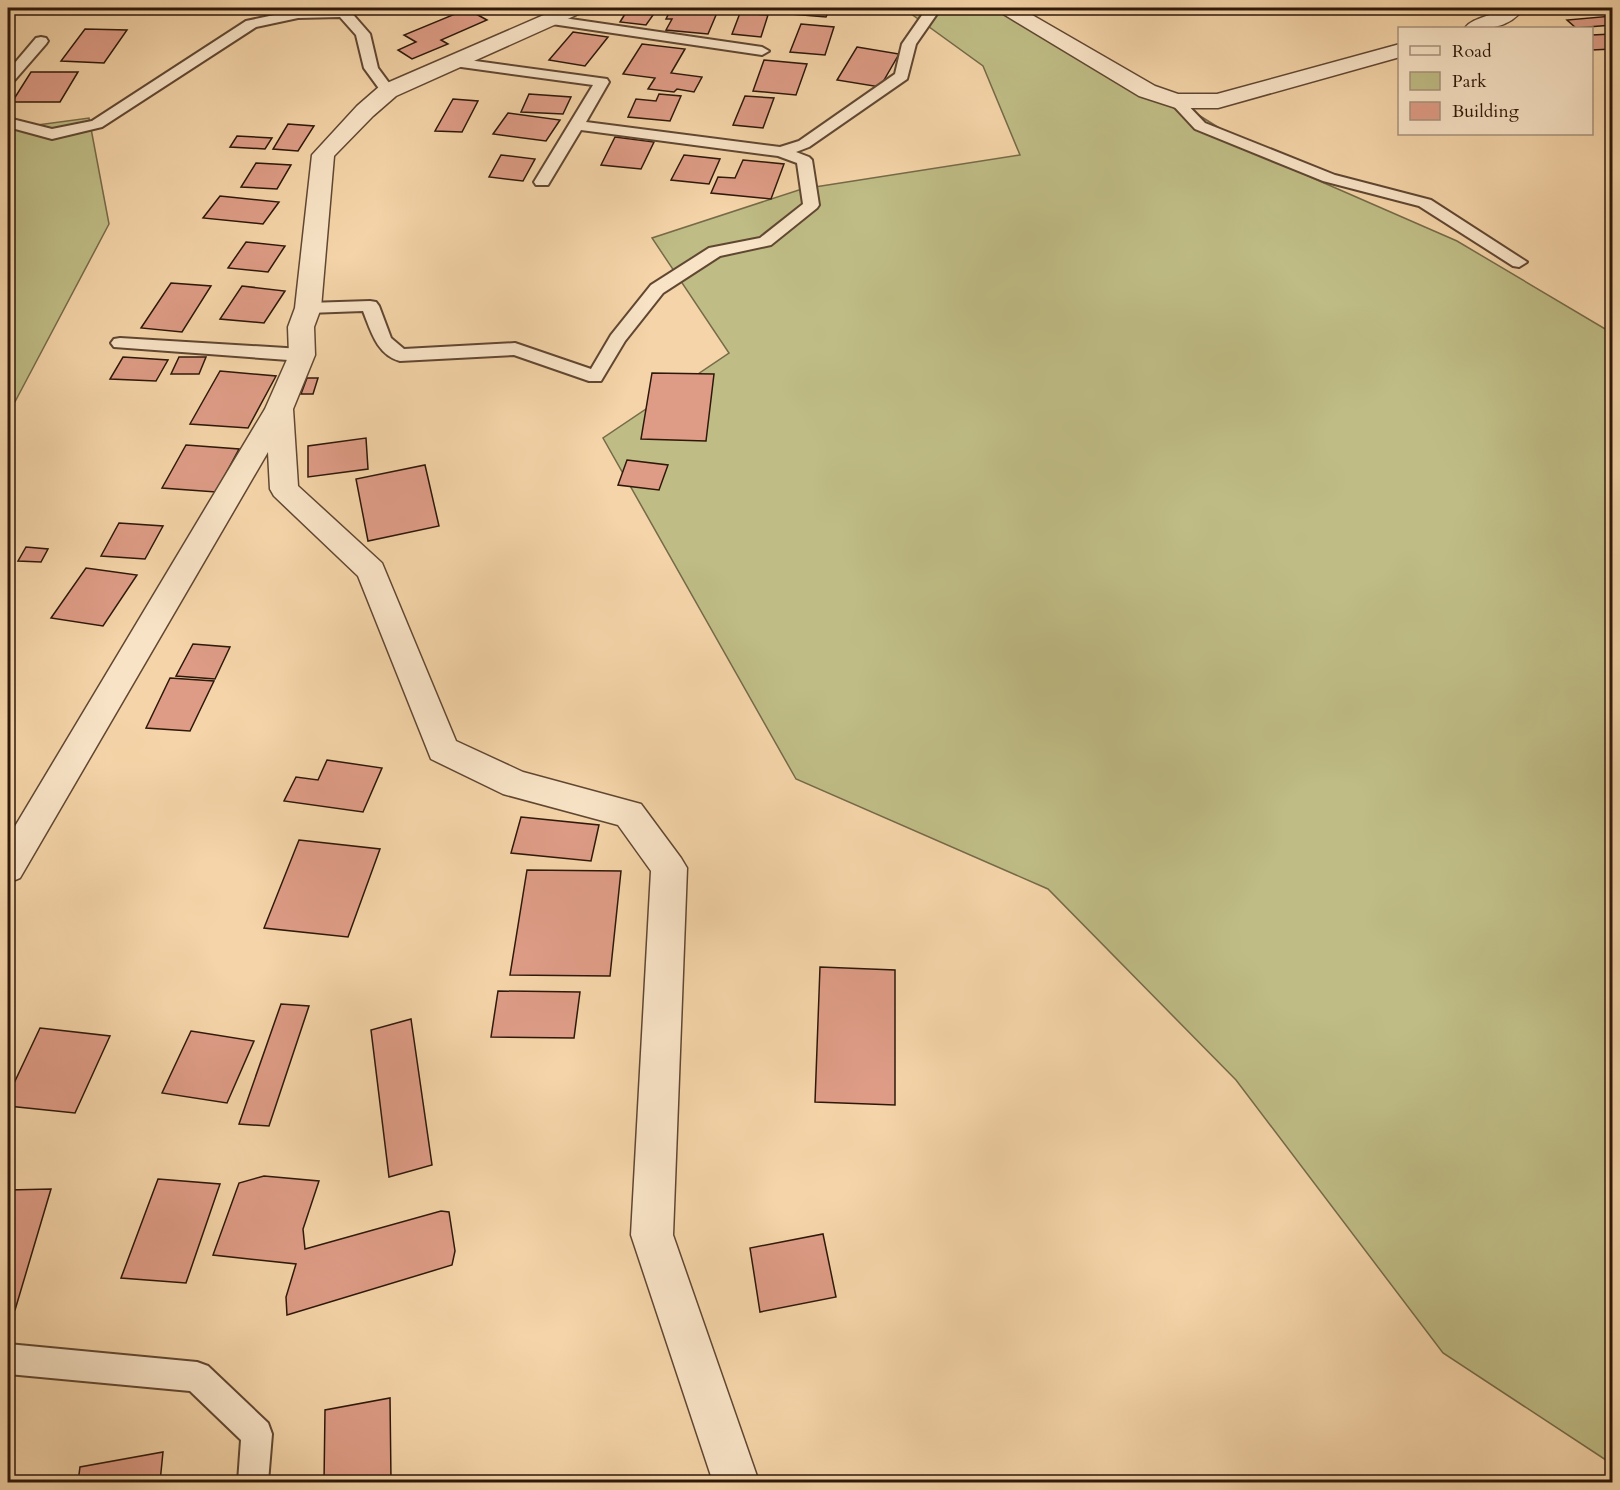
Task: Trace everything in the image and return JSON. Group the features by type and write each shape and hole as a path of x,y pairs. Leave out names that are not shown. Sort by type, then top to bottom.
{"street":[{"path":"8,868 279,408 302,355 301,327 308,308 323,155 365,111 388,91 576,8"},
{"path":"1007,8 1147,91 1176,101 1218,101 1398,51"},
{"path":"1486,27 1503,18 1514,8"},
{"path":"279,408 284,489 371,571 442,750 515,784 629,814 669,868 652,1235 736,1482"}],"lane":[{"path":"781,152 804,144 902,76 909,44 934,8"},
{"path":"8,123 52,134 97,124 251,24 298,14 344,13 363,34 371,68 388,91"},
{"path":"550,20 762,51"},
{"path":"8,79 41,41"},
{"path":"454,62 602,82 542,182"},
{"path":"1176,101 1200,126 1221,135 1329,178 1425,203 1519,262"},
{"path":"308,308 370,306 384,340 400,355 515,349 596,377 617,339 657,289 715,252 765,242 812,205 804,160 781,152 576,124"},
{"path":"120,343 302,355"},
{"path":"8,1359 197,1377 257,1434 253,1482"}],"green space":[{"path":"903,8 1017,8 1120,66 1269,159 1457,241 1612,333 1612,1464 1443,1353 1236,1080 1048,889 796,779 603,438 729,353 652,238 802,189 1020,155 983,66"},
{"path":"89,118 109,224 8,415 8,129"}],"building":[{"path":"625,8 658,8 646,25 620,22 627,11 623,11"},
{"path":"663,8 719,8 708,34 666,30 672,19 666,19 671,9"},
{"path":"794,8 830,8 826,17 791,14"},
{"path":"467,9 487,20 441,40 448,44 412,59 398,50 416,42 404,35"},
{"path":"740,13 768,15 761,37 732,34"},
{"path":"1612,16 1612,25 1575,27 1567,20"},
{"path":"801,24 834,27 825,55 790,52"},
{"path":"85,29 127,30 104,63 61,61"},
{"path":"573,32 608,37 585,66 549,60"},
{"path":"1612,34 1612,49 1593,50 1593,35"},
{"path":"642,44 685,49 671,73 702,77 694,92 677,89 674,92 648,89 655,78 623,74"},
{"path":"857,47 899,54 880,87 837,80"},
{"path":"764,60 807,64 796,95 753,91"},
{"path":"31,72 78,72 60,102 12,102"},
{"path":"529,94 571,97 563,114 521,112"},
{"path":"659,94 681,96 670,121 628,117 636,99 656,101"},
{"path":"745,96 774,98 763,128 733,125"},
{"path":"453,99 478,101 462,132 435,131"},
{"path":"508,113 560,120 546,141 493,134"},
{"path":"288,124 314,126 298,151 273,149"},
{"path":"237,136 272,138 265,149 230,147"},
{"path":"615,137 654,142 641,169 601,165"},
{"path":"501,155 535,159 523,181 489,177"},
{"path":"684,155 720,159 709,184 671,180"},
{"path":"743,160 784,164 771,199 711,193 718,177 735,178"},
{"path":"256,163 291,165 277,189 241,187"},
{"path":"220,196 279,202 263,224 203,218"},
{"path":"246,242 285,246 268,272 228,268"},
{"path":"171,283 211,286 182,332 141,328"},
{"path":"242,286 285,291 264,323 220,319"},
{"path":"123,357 168,360 156,381 110,379"},
{"path":"179,357 206,357 199,374 171,374"},
{"path":"220,371 276,376 248,428 190,424"},
{"path":"652,373 714,374 706,441 641,439"},
{"path":"307,378 318,378 313,394 301,394"},
{"path":"366,438 368,469 308,477 308,446"},
{"path":"186,445 239,449 216,492 162,488"},
{"path":"627,460 668,465 659,490 618,485"},
{"path":"425,465 439,526 368,541 356,479"},
{"path":"119,523 163,526 145,559 101,556"},
{"path":"26,547 48,549 41,562 18,561"},
{"path":"86,568 137,575 103,626 51,618"},
{"path":"193,644 230,647 215,679 176,676"},
{"path":"170,678 214,681 190,731 146,728"},
{"path":"327,760 382,768 363,812 284,801 296,777 318,780"},
{"path":"521,817 599,825 591,861 511,853"},
{"path":"299,840 380,849 348,937 264,928"},
{"path":"527,870 621,871 610,976 510,975"},
{"path":"820,967 895,970 895,1105 815,1102"},
{"path":"498,991 580,992 574,1038 491,1037"},
{"path":"281,1004 309,1006 269,1126 239,1124"},
{"path":"411,1019 432,1165 389,1177 371,1030"},
{"path":"40,1028 110,1036 75,1113 8,1106 8,1096"},
{"path":"191,1031 254,1041 227,1103 162,1093"},
{"path":"264,1176 319,1181 303,1229 305,1249 441,1211 449,1212 455,1251 452,1265 287,1315 286,1297 296,1264 213,1255 239,1183"},
{"path":"158,1179 220,1184 186,1283 121,1278"},
{"path":"51,1189 15,1310 8,1311 8,1190"},
{"path":"823,1234 836,1297 760,1312 750,1248"},
{"path":"390,1398 391,1480 324,1482 325,1410"},
{"path":"163,1452 160,1482 78,1482 80,1467"}]}
